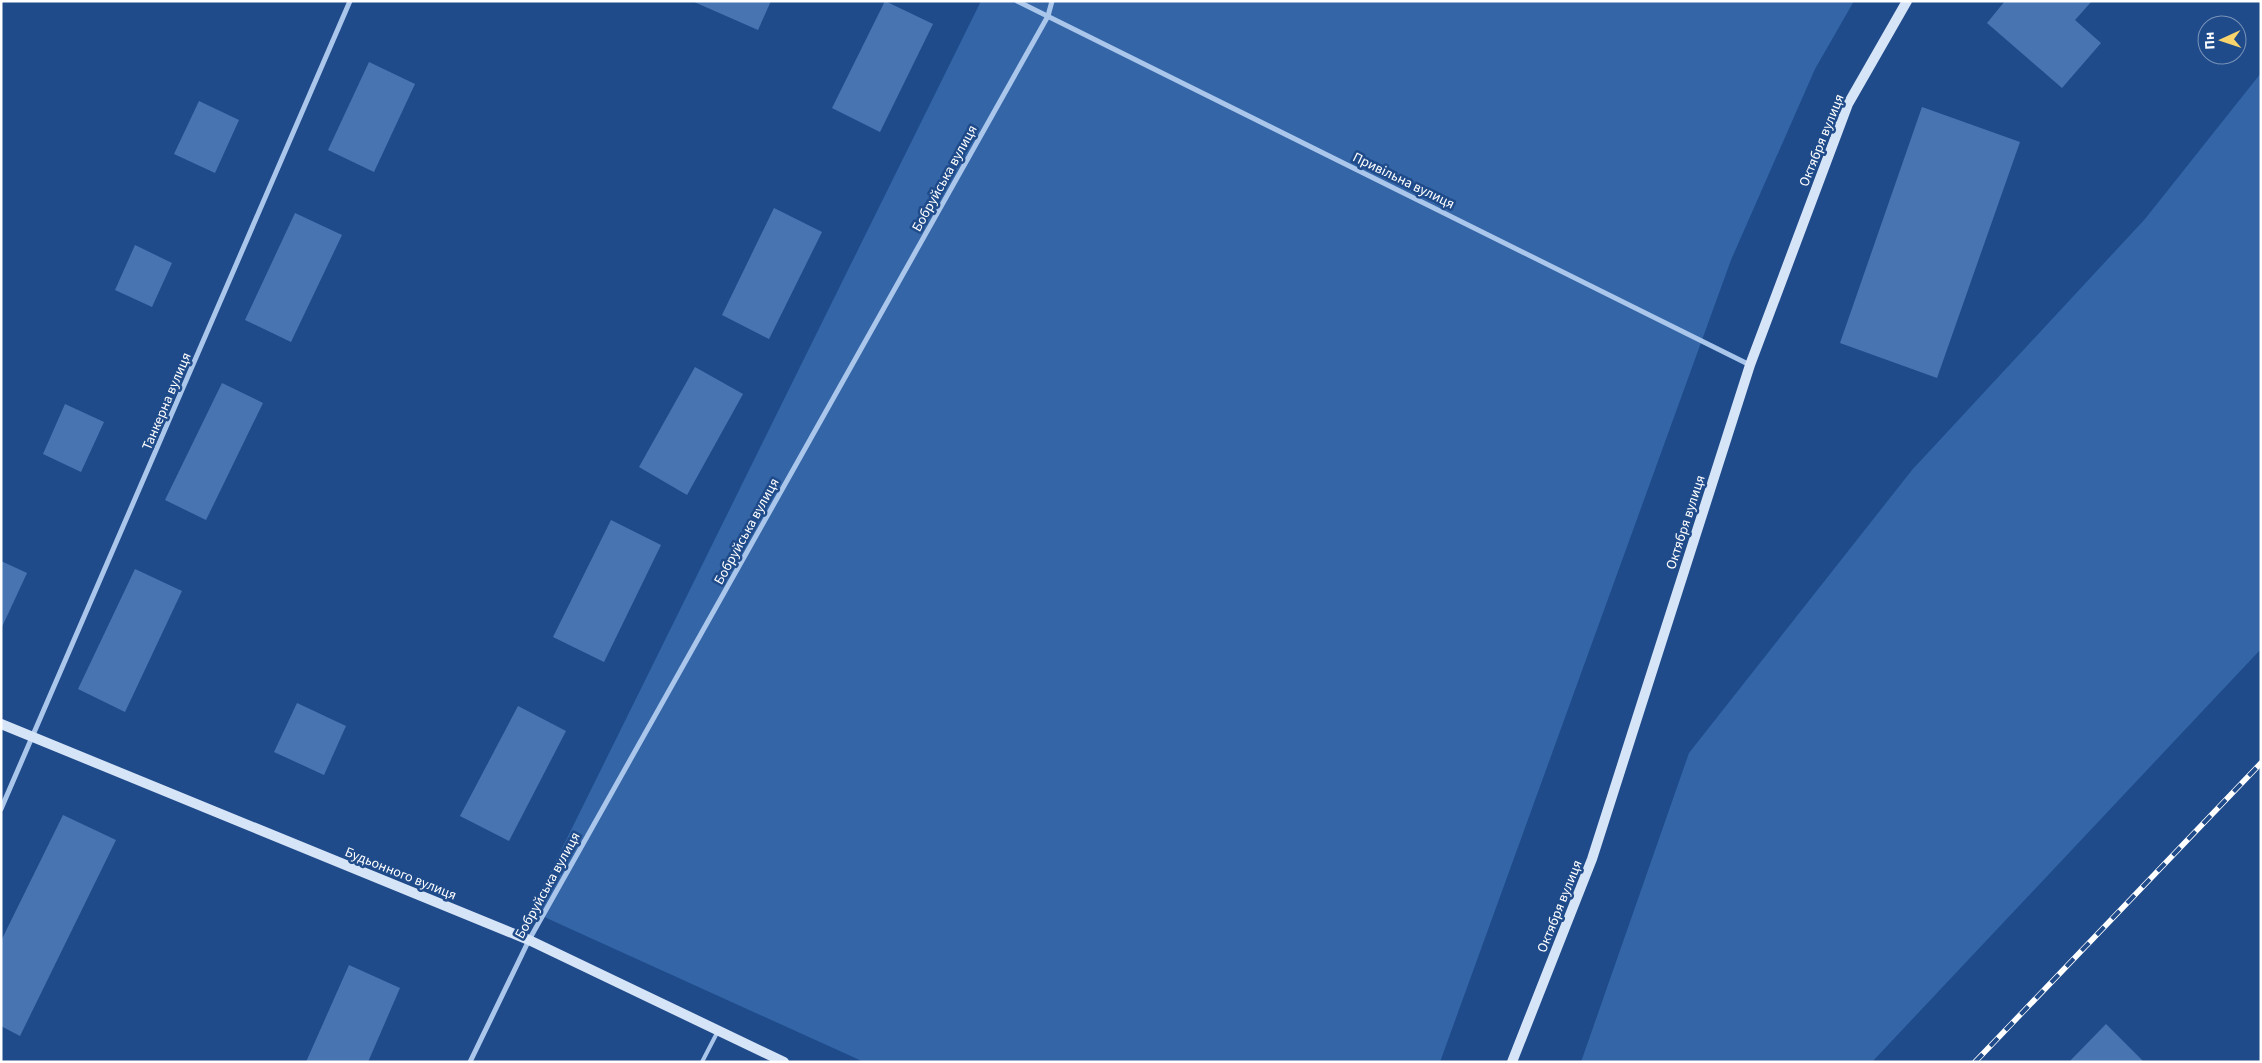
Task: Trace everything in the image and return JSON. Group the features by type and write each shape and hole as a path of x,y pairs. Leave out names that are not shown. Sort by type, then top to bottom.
{"main road":[{"name":"Октября вулиця","path":"1512,1062 1592,860 1750,365 1848,104 1907,1"},
{"name":"Будьонного вулиця","path":"1,724 529,940 784,1062"}],"street":[{"name":"Танкерна вулиця","path":"1,809 34,737 350,1"},
{"name":"Привільна вулиця","path":"1017,1 1750,365"},
{"path":"1048,16 1052,1"},
{"name":"Бобруйська вулиця","path":"470,1062 529,940 1048,16"}],"lane":[{"path":"702,1062 718,1031"}],"shaded area":[{"path":"981,1 1854,1 1815,69 1731,260 1440,1062 864,1062 531,911"},
{"path":"2261,73 2261,649 1872,1062 1581,1062 1689,753 1912,470 2145,219"}],"building":[{"path":"692,1 771,1 758,30"},
{"path":"885,1 933,24 880,132 832,108"},
{"path":"2005,1 2092,1 2075,20 2101,43 2062,88 1987,23"},
{"path":"369,62 415,84 374,172 328,150"},
{"path":"199,101 239,120 215,173 174,154"},
{"path":"1922,107 2020,142 1937,378 1840,343"},
{"path":"774,208 822,232 769,339 722,315"},
{"path":"295,213 342,235 291,342 245,320"},
{"path":"135,245 172,263 152,307 115,290"},
{"path":"695,367 743,394 687,495 639,467"},
{"path":"222,383 263,403 206,520 165,500"},
{"path":"65,404 104,422 81,472 43,454"},
{"path":"611,520 661,545 604,662 553,637"},
{"path":"1,561 27,573 1,629"},
{"path":"135,569 182,591 125,712 78,689"},
{"path":"297,703 346,726 324,775 274,752"},
{"path":"518,706 566,731 509,841 460,816"},
{"path":"63,815 116,840 20,1036 1,1026 1,941"},
{"path":"349,965 400,988 368,1062 306,1062"},
{"path":"2106,1024 2144,1062 2069,1062"}],"railway":[{"path":"1975,1062 2261,763"}]}
